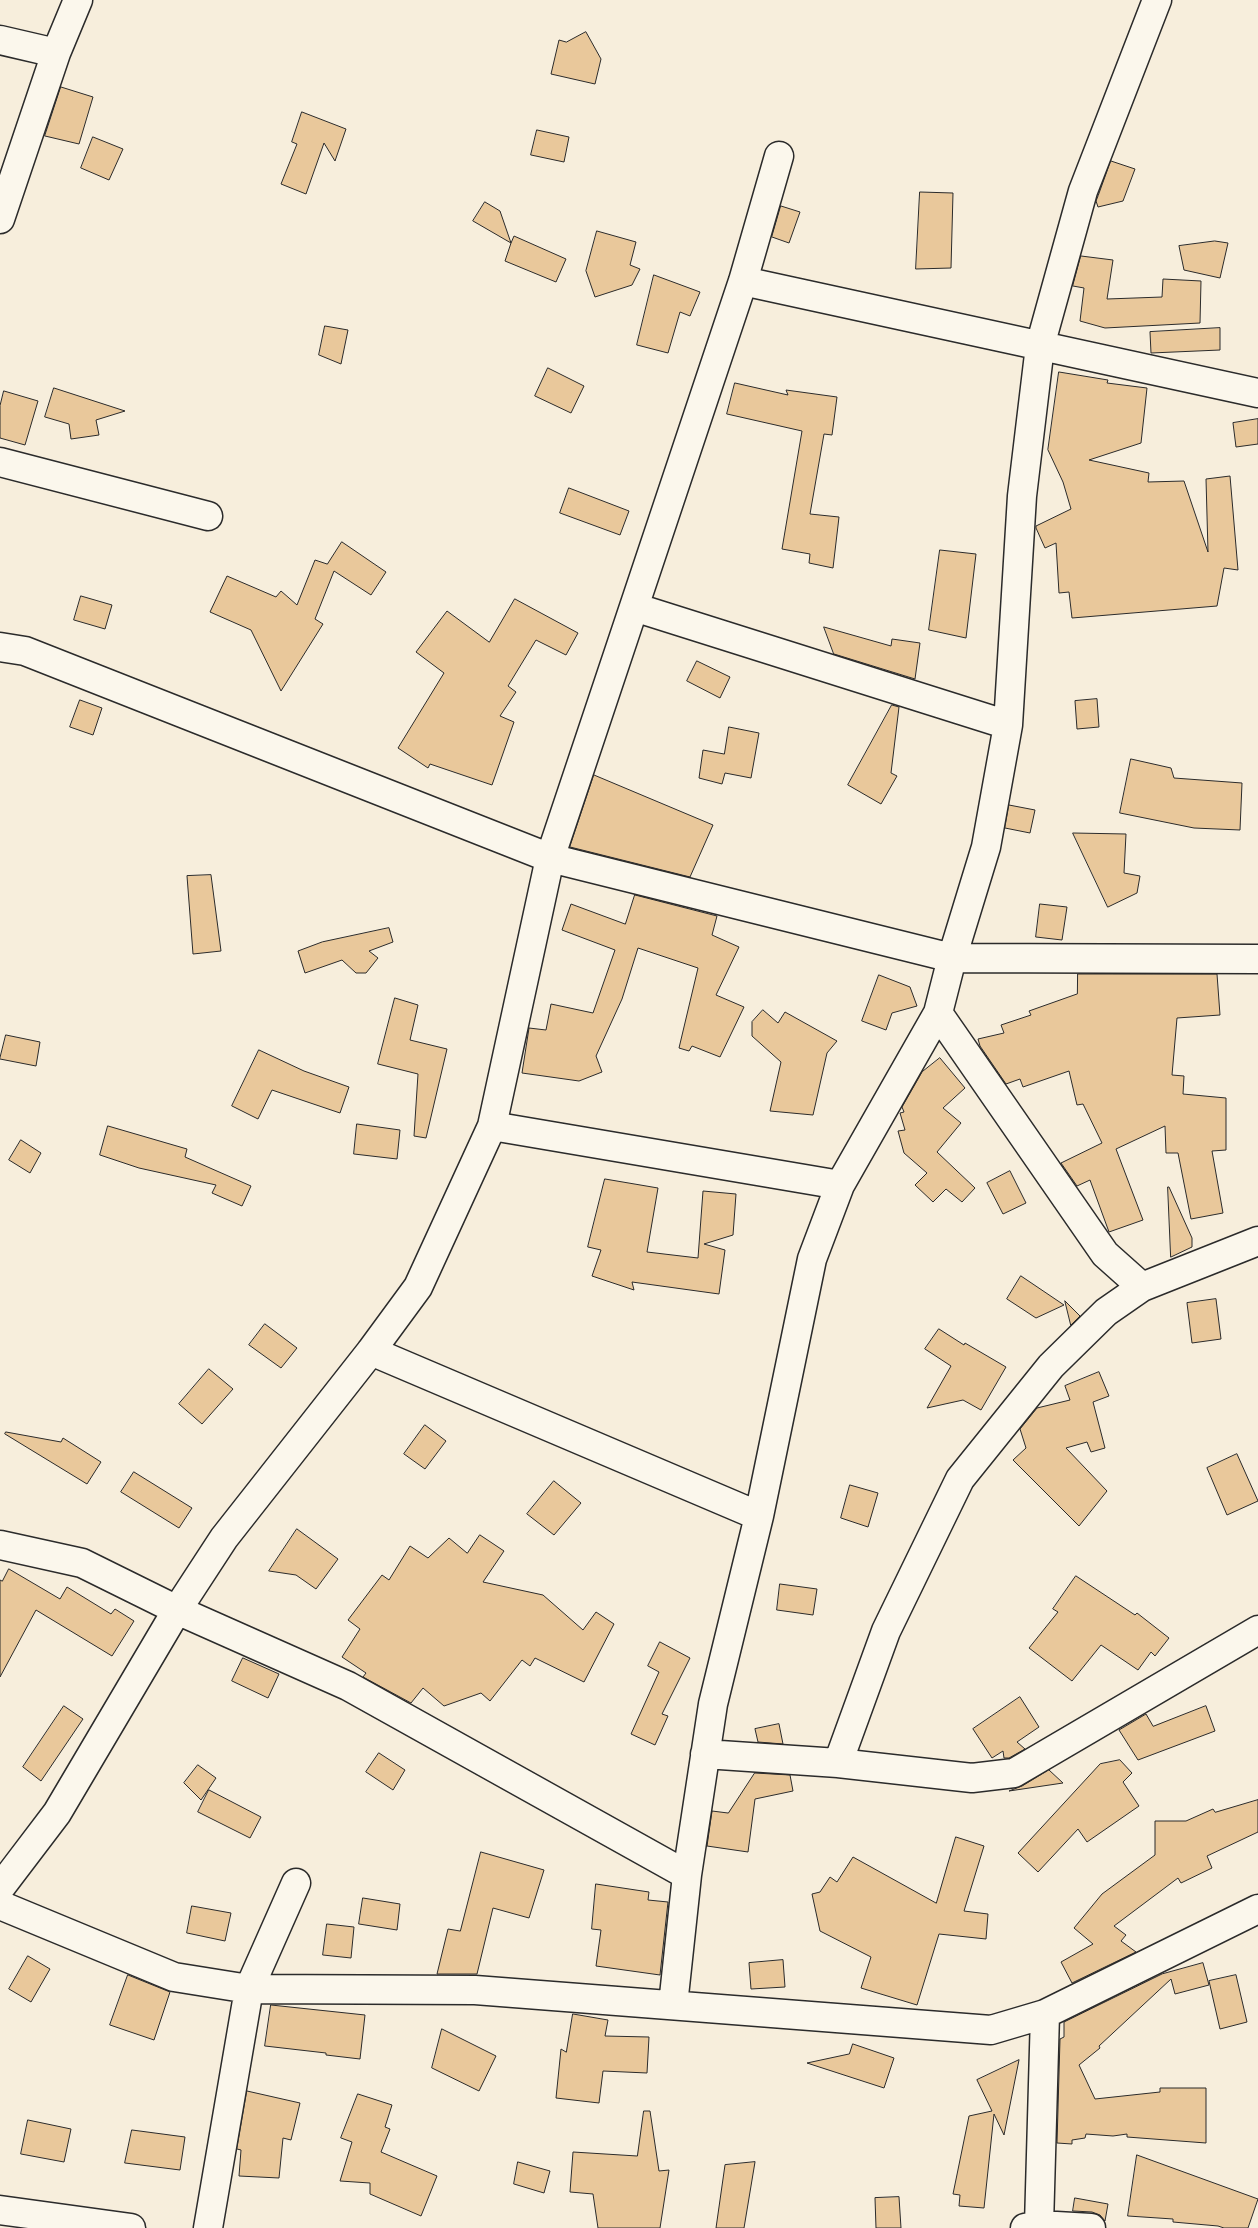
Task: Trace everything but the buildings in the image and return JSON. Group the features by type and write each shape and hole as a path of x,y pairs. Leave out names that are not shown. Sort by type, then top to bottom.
{"street":[{"path":"0,220 56,53 78,0"},
{"path":"673,2005 687,1875 713,1704 759,1516 812,1259 840,1185 938,1013 952,958 986,847 1008,725 1022,496 1040,346 1082,191 1157,0"},
{"path":"0,40 56,53"},
{"path":"0,1888 57,1813 176,1610 224,1538 371,1351 418,1287 492,1126 550,858 743,281 779,156"},
{"path":"743,281 1258,393"},
{"path":"0,462 208,516"},
{"path":"634,607 1008,725"},
{"path":"0,647 25,651 550,858 952,958 1258,959"},
{"path":"938,1013 1105,1254 1142,1287"},
{"path":"492,1126 840,1185"},
{"path":"838,1762 886,1631 960,1479 1051,1366 1106,1312 1142,1287 1258,1241"},
{"path":"371,1351 759,1516"},
{"path":"0,1545 82,1563 176,1610 348,1686 687,1875"},
{"path":"705,1754 838,1762 972,1778 1014,1773 1258,1630"},
{"path":"208,2228 249,1989 296,1883"},
{"path":"0,1905 174,1977 249,1989 475,1990 991,2030 1045,2014 1258,1909"},
{"path":"1045,2014 1032,2226 1091,2228"},
{"path":"0,2210 131,2228"}]}
